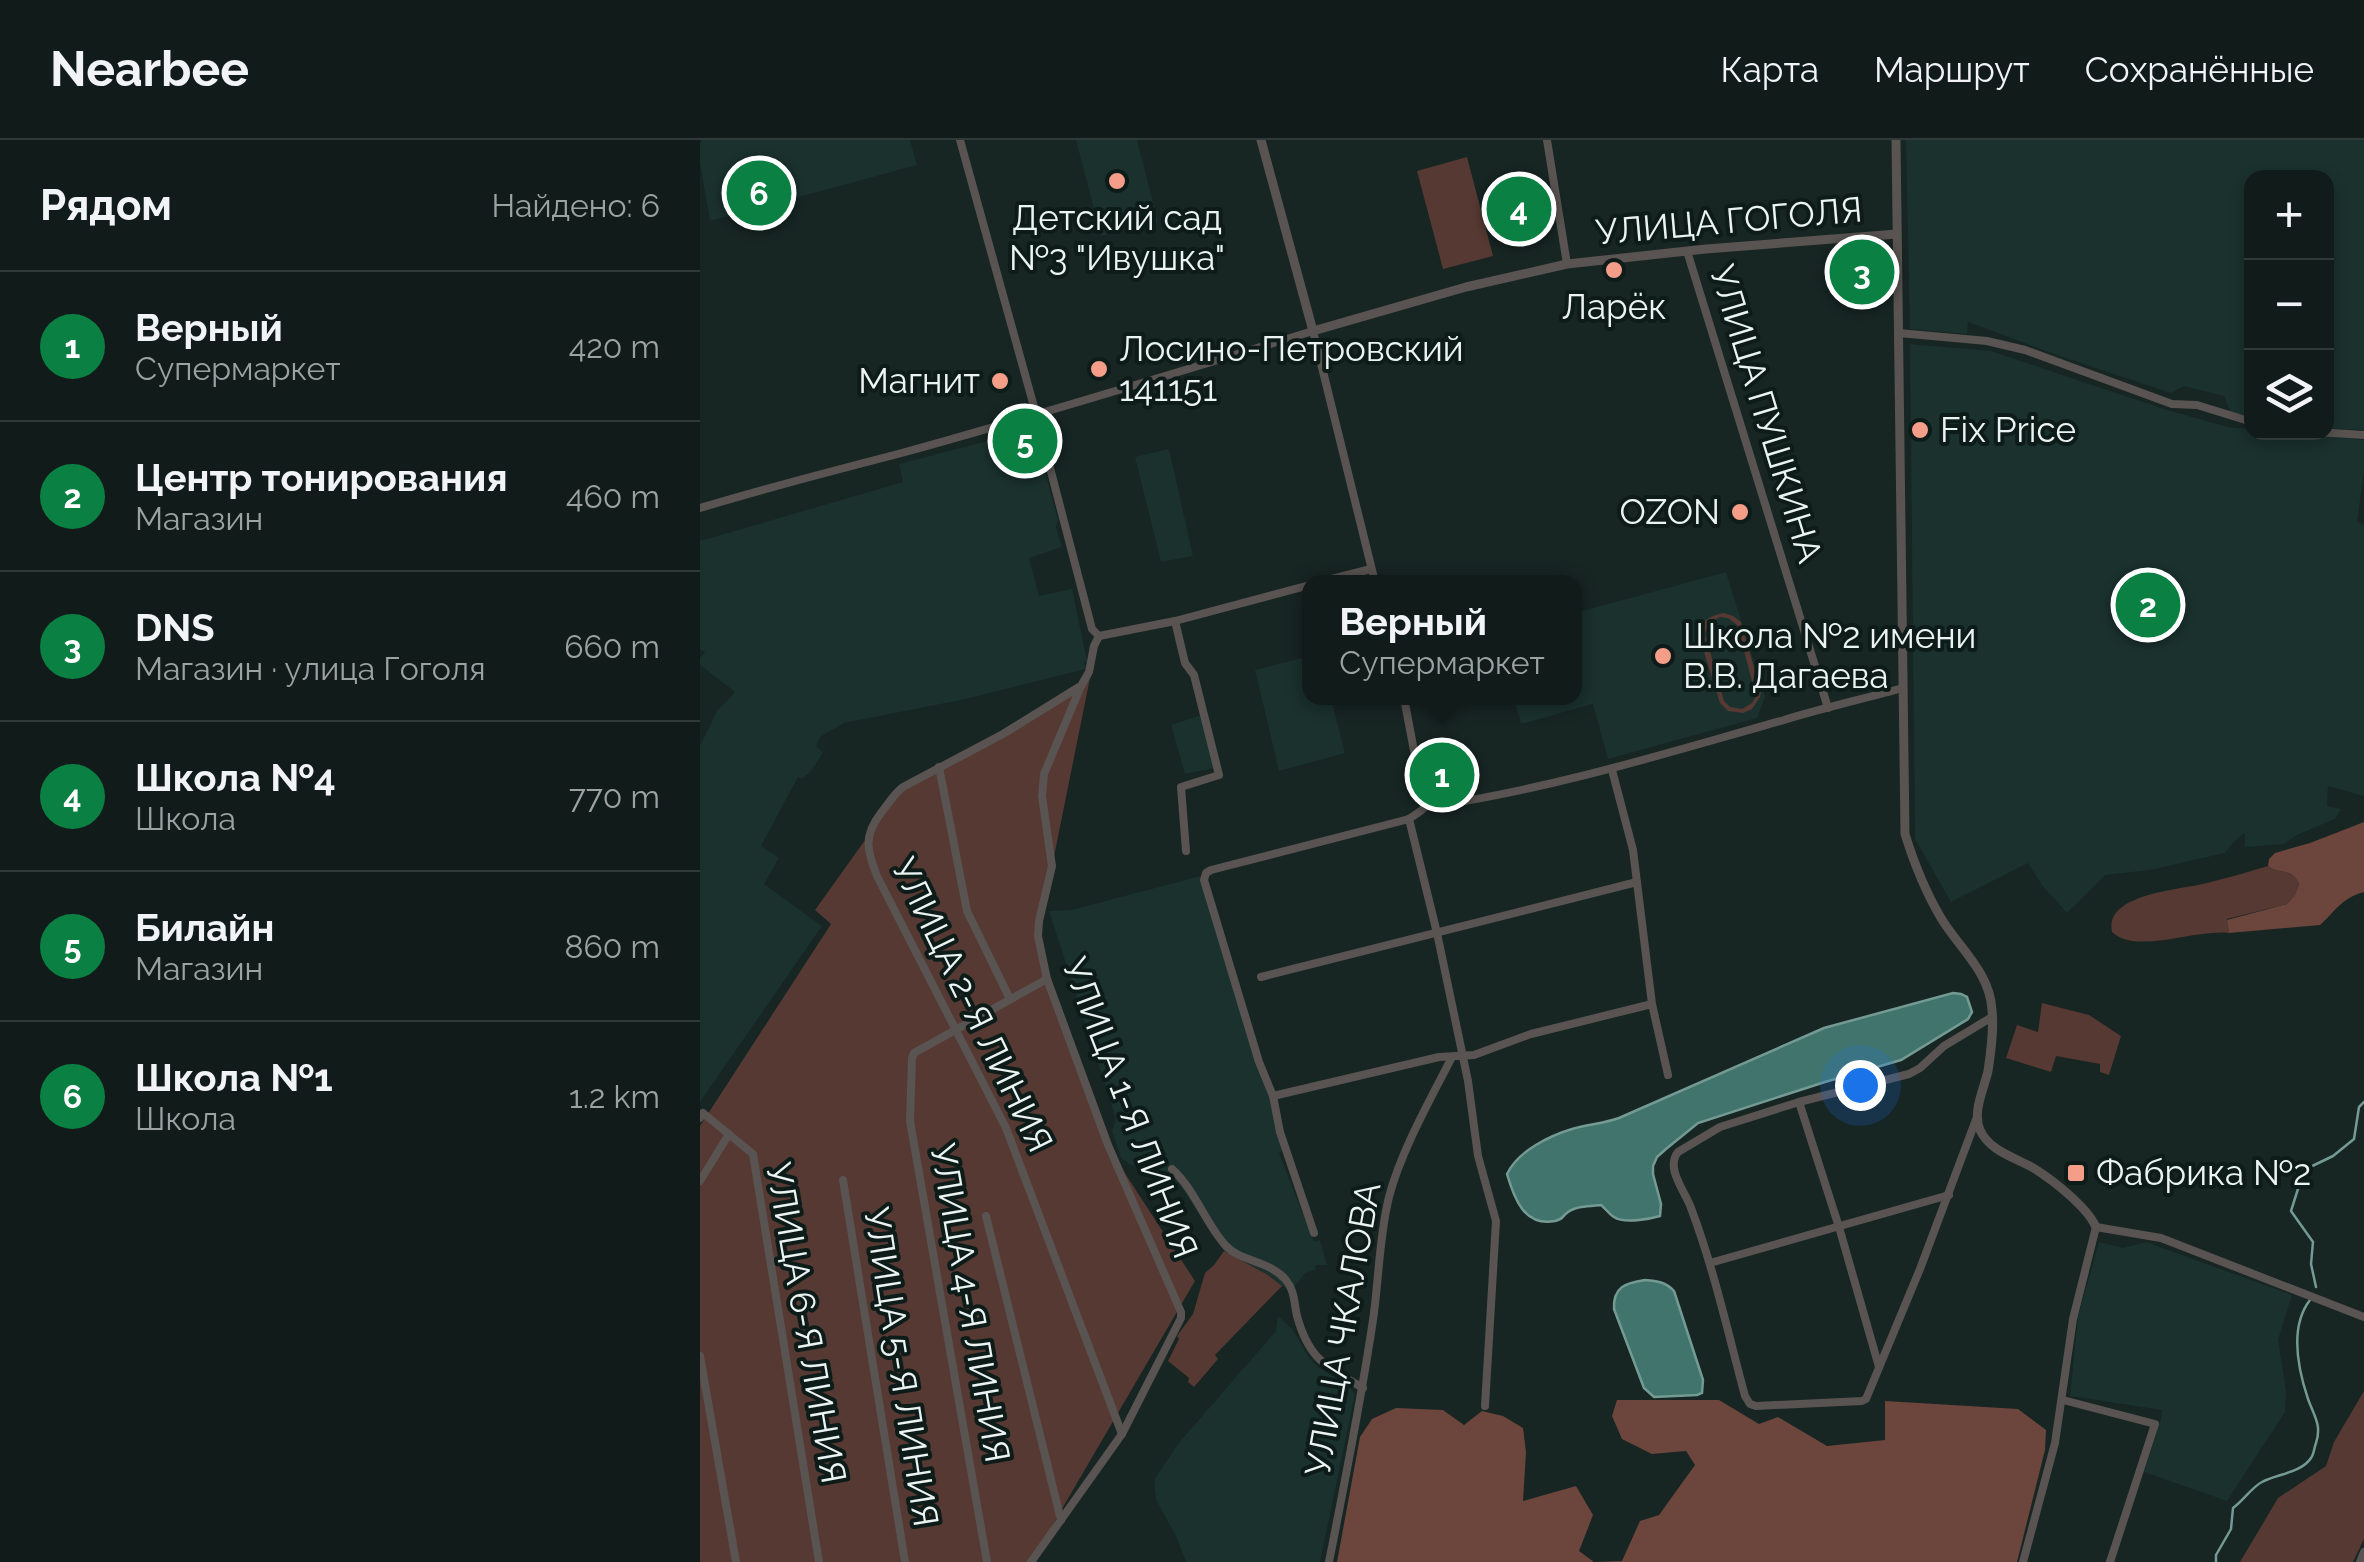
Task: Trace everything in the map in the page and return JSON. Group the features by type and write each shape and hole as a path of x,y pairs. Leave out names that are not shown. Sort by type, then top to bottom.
{"street":[{"path":"960,140 1092,629 1099,636 1106,636 1302,587"},
{"path":"1261,140 1373,575"},
{"path":"1547,140 1567,264"},
{"path":"1896,140 1905,834 1915,868 1942,919 1990,992 1992,1016 1988,1072 1977,1117 1949,1195 1866,1399 1750,1404 1744,1396 1710,1263 1672,1160 1711,1130 1909,1074 1992,1016"},
{"name":"УЛИЦА ГОГОЛЯ","path":"700,508 1466,287 1567,264 1898,234"},
{"name":"УЛИЦА ПУШКИНА","path":"1687,251 1828,708"},
{"path":"1899,333 1987,341 2025,350 2172,404 2197,405 2244,420"},
{"path":"2334,433 2364,435"},
{"path":"1348,575 1372,569"},
{"path":"1174,621 1185,663 1194,675 1219,776 1180,787 1186,851"},
{"name":"УЛИЦА 1-Я ЛИНИЯ","path":"1099,636 1089,672 1047,762 1042,785 1052,857 1038,936 1047,979 1108,1145 1181,1312 1122,1434"},
{"path":"1010,999 967,912 940,767 1081,686"},
{"path":"1405,705 1422,793 1428,802 1441,805 1612,770 1903,688"},
{"name":"УЛИЦА 2-Я ЛИНИЯ","path":"940,767 896,793 872,824 868,833 871,861 1006,1128 1122,1434"},
{"path":"1612,770 1633,850 1652,1004 1668,1076"},
{"path":"1314,1233 1204,880 1212,870 1409,819 1428,802"},
{"path":"1409,819 1436,934 1457,1057 1468,1082 1478,1156 1496,1221 1485,1406"},
{"path":"1261,977 1638,882"},
{"path":"956,1030 1047,979"},
{"path":"1273,1096 1438,1057 1490,1049 1531,1034 1652,1004"},
{"name":"УЛИЦА 4-Я ЛИНИЯ","path":"956,1030 914,1054 910,1120 987,1562"},
{"name":"УЛИЦА ЧКАЛОВА","path":"1329,1562 1363,1388 1388,1200 1407,1151 1457,1057"},
{"path":"1799,1102 1879,1367"},
{"name":"УЛИЦА 6-Я ЛИНИЯ","path":"702,1115 753,1154 819,1562"},
{"path":"1977,1117 1981,1132 1993,1147 2037,1170 2070,1197 2096,1226 2072,1319 2055,1444 2023,1562"},
{"path":"700,1182 729,1134"},
{"path":"1172,1169 1232,1252 1267,1264 1288,1281 1314,1356 1363,1388"},
{"name":"УЛИЦА 5-Я ЛИНИЯ","path":"842,1180 904,1562"},
{"path":"1710,1263 1949,1195"},
{"path":"986,1216 1061,1520"},
{"path":"2096,1226 2161,1238 2364,1317"},
{"path":"700,1356 736,1562"},
{"path":"2062,1400 2155,1424 2110,1562"},
{"path":"1031,1562 1122,1434"},
{"path":"2360,1562 2364,1552"}],"shaded area":[{"path":"702,140 910,140 917,165 710,221 700,163"},
{"name":"Детский сад №3 \"Ивушка\"","path":"1076,140 1137,140 1158,222 1101,236"},
{"path":"1906,140 2364,140 2364,430 2334,428 2334,170 2244,170 2244,415 2231,413 2224,396 2184,386 2171,393 1968,322 1967,334 1910,329"},
{"path":"1467,157 1493,256 1443,269 1417,171"},
{"path":"1910,344 1991,351 2164,409 2244,428 2244,440 2364,440 2357,522 2364,525 2364,796 2328,786 2327,806 2341,809 2335,819 2284,844 2245,847 2245,833 2225,853 2150,870 2105,875 2067,913 2028,863 1951,902 1915,839"},
{"path":"1033,429 1062,547 1029,558 1039,596 1072,589 1086,669 966,699 844,723 820,737 816,746 823,753 810,772 802,779 798,777 761,846 779,858 764,884 822,926 700,1102 700,746 717,711 735,692 700,665 705,652 700,649 700,541 903,482 899,464"},
{"path":"1169,449 1193,556 1161,562 1135,457"},
{"name":"Школа №2 имени В.В. Дагаева","path":"1726,572 1765,697 1757,718 1608,759 1593,704 1521,724 1516,705 1582,705 1582,611"},
{"path":"1724,613 1741,622 1761,692 1752,709 1743,713 1728,711 1720,703 1703,647 1703,624","holes":["1720,617 1737,625 1756,696 1742,709 1730,707 1724,701 1705,634 1709,623"]},
{"path":"1302,658 1302,705 1333,705 1345,753 1279,771 1255,670"},
{"path":"1090,678 1037,941 1104,1141 1195,1281 1031,1562 700,1562 700,1126 831,924 815,910 898,794"},
{"path":"1208,713 1219,767 1185,774 1171,725"},
{"path":"2364,822 2364,892 2344,902 2320,925 2229,933 2227,920 2287,904 2295,895 2299,884 2296,879 2268,866 2275,853"},
{"path":"2268,866 2296,879 2299,884 2295,895 2287,904 2227,919 2229,933 2136,941 2112,932 2113,919 2132,901"},
{"path":"1201,876 1269,1096 1283,1150 1279,1153 1314,1242 1320,1240 1327,1265 1316,1265 1315,1270 1305,1273 1290,1292 1224,1251 1179,1184 1121,1158 1112,1131 1116,1119 1049,911 1071,910"},
{"path":"1953,993 1967,997 1972,1012 1968,1019 1901,1060 1698,1123 1657,1157 1653,1166 1660,1216 1624,1220 1601,1205 1575,1209 1560,1220 1544,1222 1528,1215 1517,1201 1507,1174 1519,1158 1544,1140 1619,1118 1824,1028"},
{"path":"2042,1003 2089,1015 2121,1036 2109,1075 2100,1072 2100,1064 2056,1056 2051,1072 2006,1058 2017,1025 2038,1032"},
{"path":"2099,1242 2123,1248 2146,1242 2292,1295 2278,1340 2286,1390 2285,1412 2227,1501 2144,1472 2162,1410 2070,1396 2078,1317"},
{"path":"1224,1251 1282,1286 1215,1355 1218,1359 1194,1387 1168,1361 1177,1336 1193,1314 1205,1273"},
{"path":"1645,1280 1661,1282 1674,1291 1703,1380 1702,1393 1654,1397 1644,1388 1614,1309 1622,1287"},
{"path":"1278,1316 1293,1330 1318,1367 1347,1384 1355,1394 1320,1562 1186,1562 1156,1500 1154,1480 1178,1444 1276,1331"},
{"path":"2364,1391 2364,1539 2353,1562 2240,1562 2278,1498 2326,1466 2334,1442"},
{"path":"1617,1400 1719,1400 1759,1424 1778,1417 1827,1446 1885,1440 1885,1401 2018,1409 2046,1430 2045,1450 2017,1562 1594,1562 1622,1561 1640,1521 1659,1515 1695,1465 1686,1451 1652,1454 1622,1439 1612,1416"},
{"path":"1396,1408 1443,1410 1464,1425 1482,1411 1503,1416 1523,1428 1523,1501 1576,1486 1593,1515 1579,1551 1594,1562 1337,1562 1360,1437 1372,1419"}],"waterway":[{"path":"2316,1287 2311,1264 2313,1242 2291,1211 2304,1170 2333,1156 2354,1139 2359,1107 2364,1102"},
{"path":"2216,1562 2231,1529 2233,1508 2258,1484 2301,1467 2313,1455 2318,1426 2304,1387 2297,1348 2299,1323 2310,1300"}],"place":[{"name":"Детский сад №3 \"Ивушка\"","path":"1117,181"},
{"name":"Школа №1","path":"759,193"},
{"name":"Школа №4","path":"1519,209"},
{"name":"Ларёк","path":"1614,270"},
{"name":"DNS","path":"1862,272"},
{"name":"Лосино-Петровский 141151","path":"1099,369"},
{"name":"Магнит","path":"1000,381"},
{"name":"Fix Price","path":"1920,430"},
{"name":"Билайн","path":"1025,441"},
{"name":"OZON","path":"1740,512"},
{"name":"Центр тонирования","path":"2148,605"},
{"name":"Школа №2 имени В.В. Дагаева","path":"1663,656"},
{"name":"Верный","path":"1442,775"},
{"name":"Фабрика №2","path":"2076,1173"}]}
